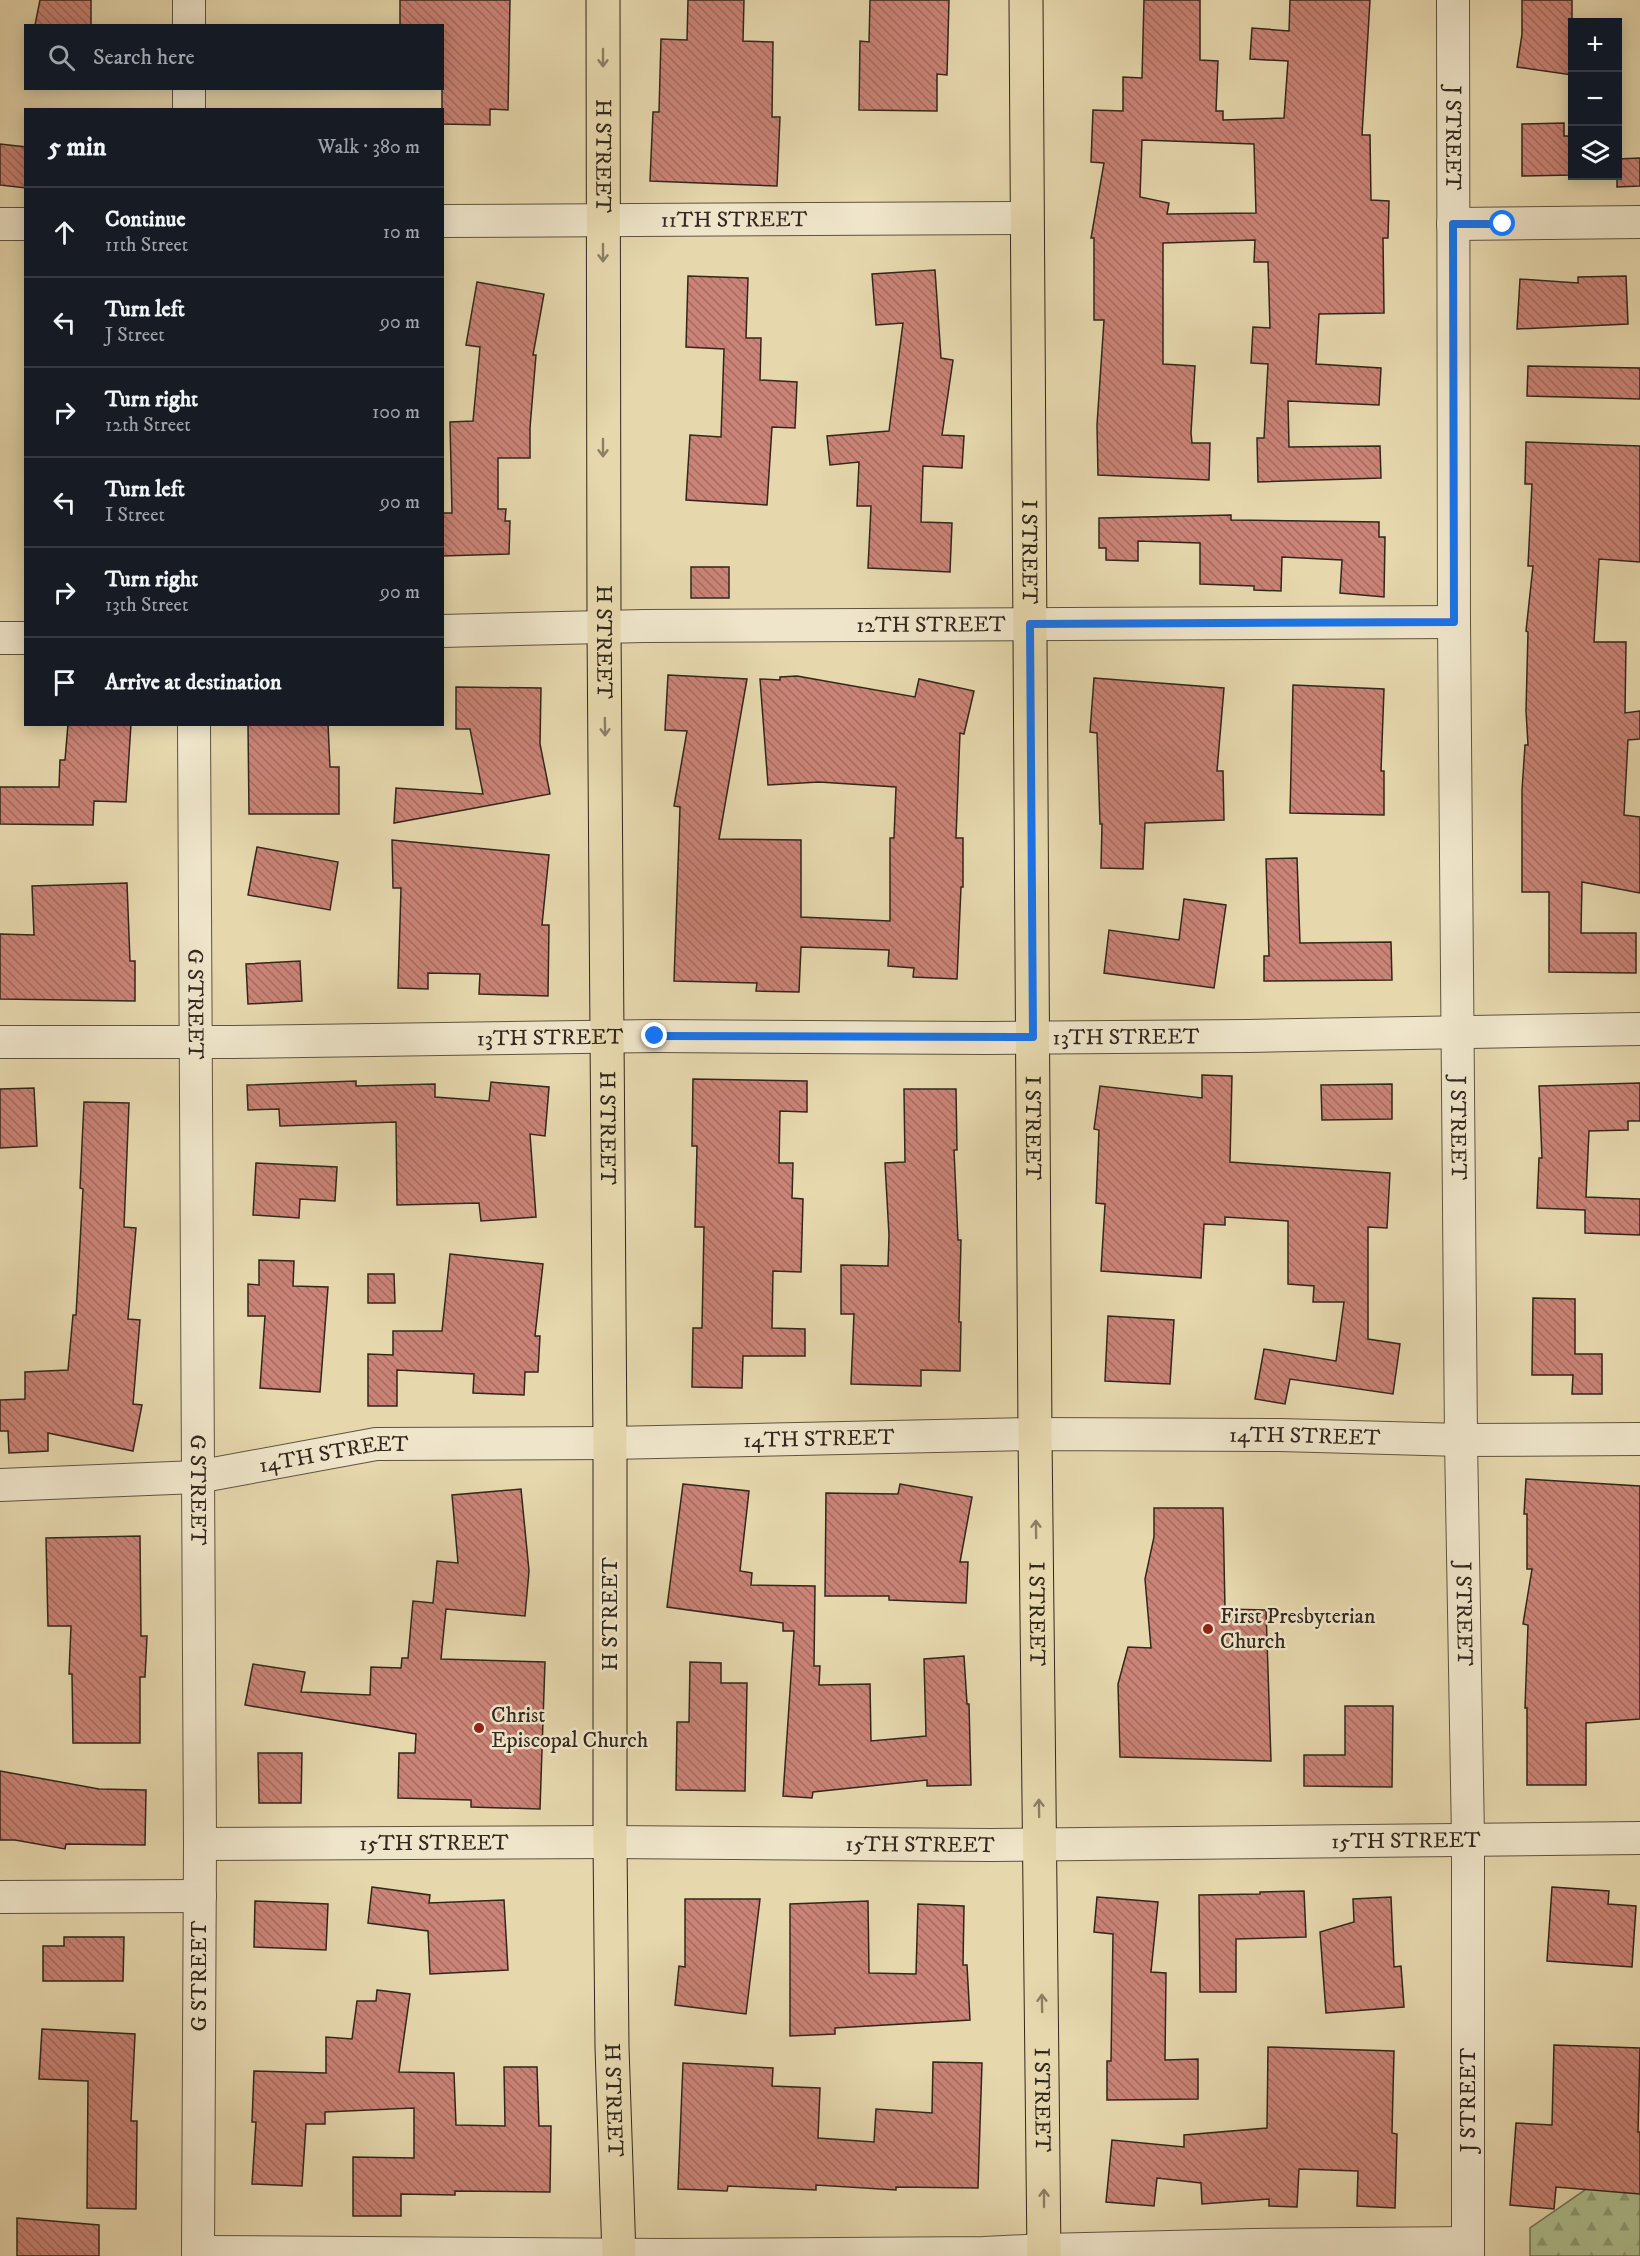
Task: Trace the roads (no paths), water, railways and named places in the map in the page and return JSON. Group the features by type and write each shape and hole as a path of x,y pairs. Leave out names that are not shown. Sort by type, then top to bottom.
{"main road":[{"name":"H STREET","path":"603,0 610,1842 612,2047 619,2255"},
{"name":"I STREET","path":"1026,0 1035,1434 1044,2253"}],"street":[{"path":"189,0 189,24"},
{"name":"J STREET","path":"1453,0 1454,622 1461,1440 1468,1839 1468,2249"},
{"path":"189,90 189,108"},
{"name":"11TH STREET","path":"444,220 1027,218"},
{"path":"1453,224 1640,222"},
{"path":"0,225 24,224"},
{"name":"12TH STREET","path":"444,631 604,627 1454,622"},
{"path":"0,638 24,638"},
{"name":"G STREET","path":"194,726 200,1844 198,2254"},
{"name":"13TH STREET","path":"0,1042 607,1036 1033,1037 1459,1034 1640,1029"},
{"name":"14TH STREET","path":"0,1485 197,1477 376,1444 610,1443 1035,1434 1280,1435 1461,1440 1640,1439"},
{"name":"15TH STREET","path":"200,1844 610,1842 991,1845 1640,1838"},
{"path":"0,1897 200,1896"},
{"path":"198,2254 1044,2253 1253,2245 1468,2249"}],"place":[{"name":"First Presbyterian Church","path":"1208,1629"},
{"name":"Christ Episcopal Church","path":"479,1728"}]}
